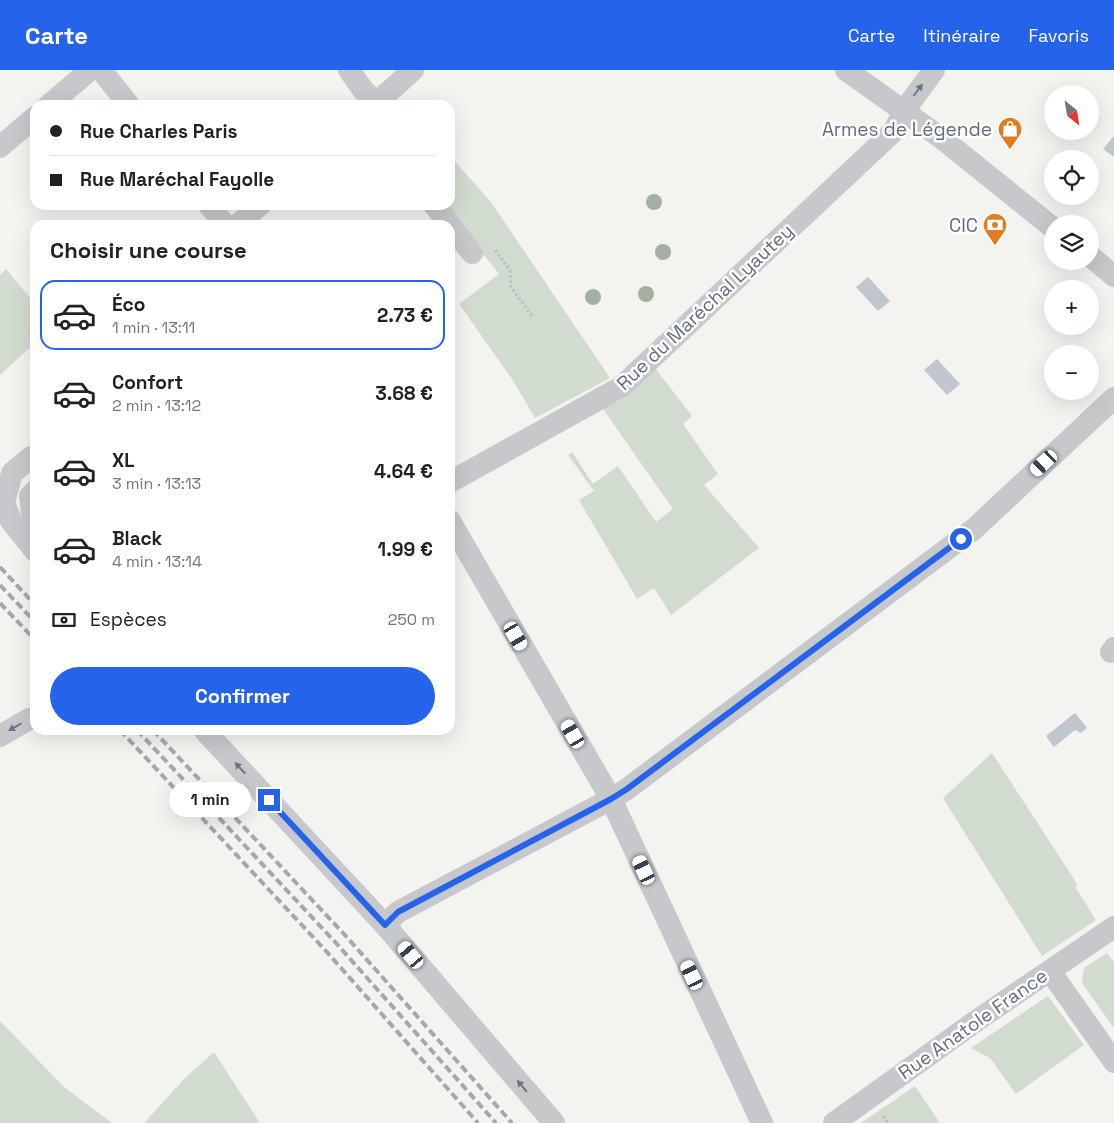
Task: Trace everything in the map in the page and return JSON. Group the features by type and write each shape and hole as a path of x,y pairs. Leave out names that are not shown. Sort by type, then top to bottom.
{"street":[{"path":"55,100 90,70"},
{"path":"101,70 125,100"},
{"path":"349,70 372,100"},
{"path":"379,100 413,70"},
{"path":"846,70 940,137 1044,220"},
{"name":"Rue du Maréchal Lyautey","path":"455,479 622,387 894,131 904,111 934,70"},
{"path":"0,146 30,121"},
{"path":"213,210 221,220"},
{"path":"242,220 254,210"},
{"path":"438,210 446,220"},
{"path":"455,231 472,253"},
{"path":"1099,264 1114,276"},
{"path":"385,925 398,912 627,789 974,529 1114,398"},
{"path":"30,459 12,473 4,502 10,521 30,542"},
{"path":"455,530 611,799 762,1123"},
{"path":"0,736 29,719"},
{"path":"209,735 385,925 554,1123"},
{"name":"Rue Anatole France","path":"834,1123 1114,928"},
{"path":"1050,971 1114,1062"}],"shaded area":[{"path":"1114,136 1114,157 1103,149"},
{"path":"455,162 491,202 610,378 535,418 512,379 459,304 499,274 448,210 455,210"},
{"path":"6,269 30,298 30,348 0,375 0,275"},
{"path":"868,277 890,301 878,311 856,287"},
{"path":"937,359 960,384 947,395 924,370"},
{"path":"655,368 692,416 683,424 718,474 704,485 759,548 671,615 654,588 637,599 579,500 594,491 568,455 572,452 593,484 618,466 656,522 673,509 603,409 623,399"},
{"path":"1075,713 1087,728 1081,733 1075,730 1054,747 1046,736"},
{"path":"992,753 1074,879 1077,885 1076,888 1096,920 1042,956 943,798"},
{"path":"1107,953 1114,962 1114,1028 1082,983 1084,968"},
{"path":"1048,996 1084,1045 1016,1094 990,1058 971,1048"},
{"path":"0,1021 64,1087 112,1123 0,1123"},
{"path":"214,1052 260,1123 144,1123 186,1077"},
{"path":"915,1086 940,1123 861,1123"}],"railway":[{"path":"0,567 30,600"},
{"path":"0,585 30,617"},
{"path":"0,603 30,635"},
{"path":"125,735 326,951 478,1123"},
{"path":"142,735 336,943 496,1123"},
{"path":"158,735 344,934 512,1123"}],"place":[{"name":"Armes de Légende","path":"1010,150"},
{"name":"CIC","path":"995,246"}],"route":[{"path":"269,800 385,925 398,912 627,789 961,539"}]}
